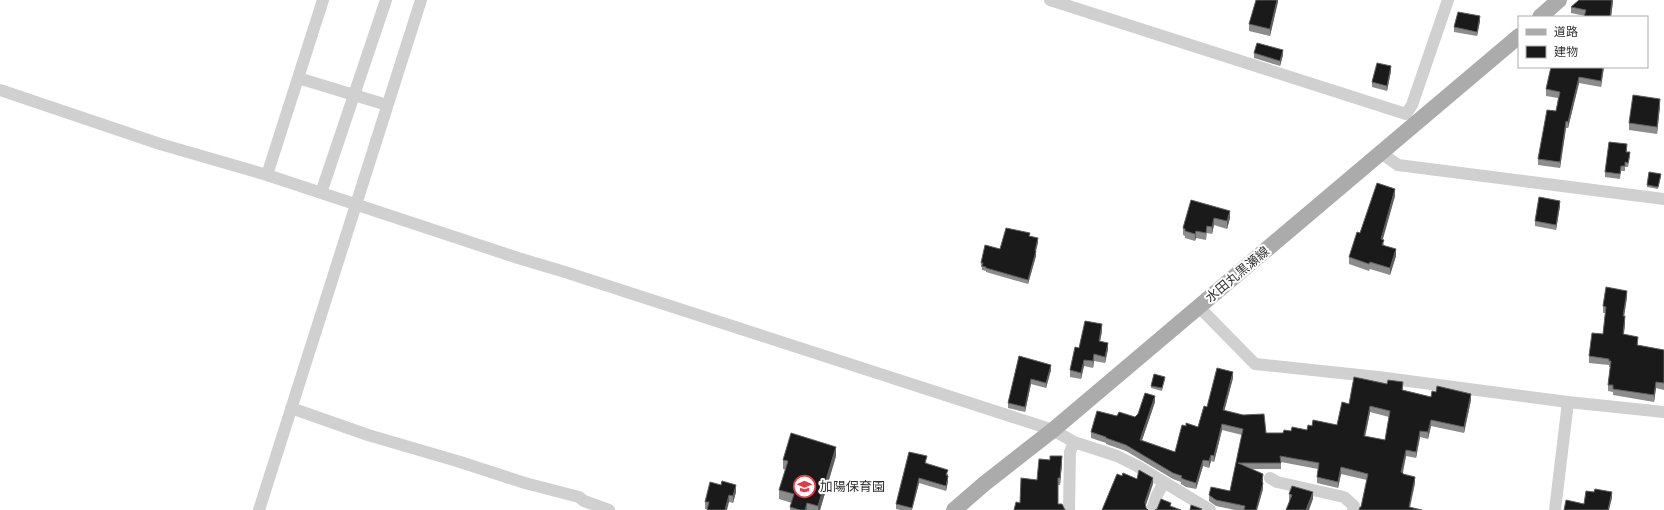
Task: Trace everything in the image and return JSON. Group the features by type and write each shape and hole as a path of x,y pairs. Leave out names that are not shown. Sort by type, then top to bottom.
{"main road":[{"path":"1541,16 1559,0"},
{"name":"水田丸黒瀬線","path":"954,510 984,484 1053,430 1381,153 1410,120 1518,37"}],"street":[{"path":"266,175 323,0"},
{"path":"321,194 386,0"},
{"path":"1050,0 1410,120 1412,105 1448,0"},
{"path":"259,510 357,205 419,1"},
{"path":"298,78 387,105"},
{"path":"0,90 160,144 266,175 518,258 1053,430 1074,442 1117,456 1137,466 1210,510"},
{"path":"1381,153 1398,165 1664,199"},
{"path":"1198,306 1255,364 1370,376 1568,402 1664,412"},
{"path":"1555,510 1568,402"},
{"path":"292,408 368,435 525,483 579,497 609,510"},
{"path":"1069,510 1070,452 1074,442"},
{"path":"1270,478 1277,482 1344,497 1354,506 1353,510"},
{"path":"1152,510 1164,482"}],"building":[{"path":"1256,0 1277,0 1270,29 1249,24"},
{"path":"1579,0 1612,0 1610,16 1584,16 1586,10 1571,7"},
{"path":"1458,12 1480,16 1477,32 1454,27"},
{"path":"1257,43 1283,50 1280,61 1254,53"},
{"path":"1377,63 1391,66 1387,86 1372,82"},
{"path":"1551,68 1603,68 1601,81 1579,77 1568,122 1566,121 1560,162 1538,159 1547,110 1556,111 1560,92 1546,89"},
{"path":"1633,95 1660,99 1657,127 1629,123"},
{"path":"1609,142 1627,144 1626,152 1630,152 1628,163 1625,162 1625,166 1621,166 1620,174 1605,172"},
{"path":"1649,172 1661,174 1658,187 1647,185"},
{"path":"1377,183 1395,189 1381,239 1384,240 1382,245 1396,249 1390,268 1370,262 1369,264 1349,257 1357,232 1360,233"},
{"path":"1539,197 1560,201 1556,225 1535,221"},
{"path":"1191,200 1230,211 1227,221 1214,218 1212,227 1207,226 1206,233 1196,231 1195,234 1185,231 1183,228"},
{"path":"1006,228 1030,233 1029,236 1038,238 1028,280 982,266 983,263 981,263 985,245 1000,249"},
{"path":"1606,287 1627,291 1623,316 1625,316 1623,334 1638,337 1637,345 1664,350 1664,383 1656,382 1654,395 1613,389 1613,385 1608,385 1611,361 1609,361 1609,359 1589,356 1592,333 1603,334 1606,307 1603,306"},
{"path":"1085,321 1102,324 1099,341 1108,343 1105,357 1094,354 1093,361 1084,360 1081,373 1070,370 1075,347 1079,348"},
{"path":"1019,356 1051,365 1046,383 1031,379 1025,407 1008,403"},
{"path":"1217,368 1233,372 1223,410 1243,415 1264,414 1266,433 1283,433 1284,430 1291,431 1292,427 1307,430 1308,425 1312,426 1313,420 1337,425 1342,402 1349,404 1354,377 1387,384 1388,380 1403,382 1402,390 1431,397 1432,391 1436,392 1437,386 1471,394 1464,427 1431,420 1428,432 1420,431 1416,452 1406,450 1401,472 1403,474 1415,477 1409,507 1422,510 1359,510 1361,507 1368,474 1341,467 1338,482 1317,477 1319,463 1280,456 1281,463 1238,463 1263,474 1263,483 1256,510 1244,510 1245,506 1216,500 1209,495 1211,487 1230,491 1243,429 1222,424 1214,456 1211,455 1209,461 1203,460 1196,483 1181,478 1182,476 1173,473 1126,445 1091,432 1097,411 1117,416 1119,412 1135,417 1138,414 1145,393 1155,396 1140,440 1175,452 1182,425 1186,426 1186,423 1198,427 1204,406 1207,407","holes":["1370,406 1390,411 1385,440 1364,436"]},
{"path":"1154,374 1165,377 1162,388 1151,386"},
{"path":"791,433 836,447 818,506 807,503 805,510 790,507 794,494 779,490 788,461 783,460"},
{"path":"909,452 927,456 925,463 948,470 946,475 948,476 946,486 919,478 912,508 896,504"},
{"path":"1050,456 1062,456 1060,478 1058,478 1058,504 1062,504 1065,510 1014,510 1016,502 1020,503 1021,478 1037,480 1039,459 1050,460"},
{"path":"1139,470 1153,478 1145,502 1148,510 1102,510 1117,474 1122,476 1123,473 1137,479"},
{"path":"722,481 736,485 733,496 729,495 725,510 707,510 709,502 705,502 710,482 721,485"},
{"path":"1292,486 1313,492 1306,510 1286,510 1292,495 1289,494"},
{"path":"1595,489 1612,492 1608,510 1564,510 1566,500 1584,504 1586,491 1594,492"},
{"path":"1161,499 1171,503 1170,506 1181,510 1155,510 1157,509"},
{"path":"1191,505 1202,509 1190,510"}],"place":[{"name":"加陽保育園","path":"804,486"}]}
